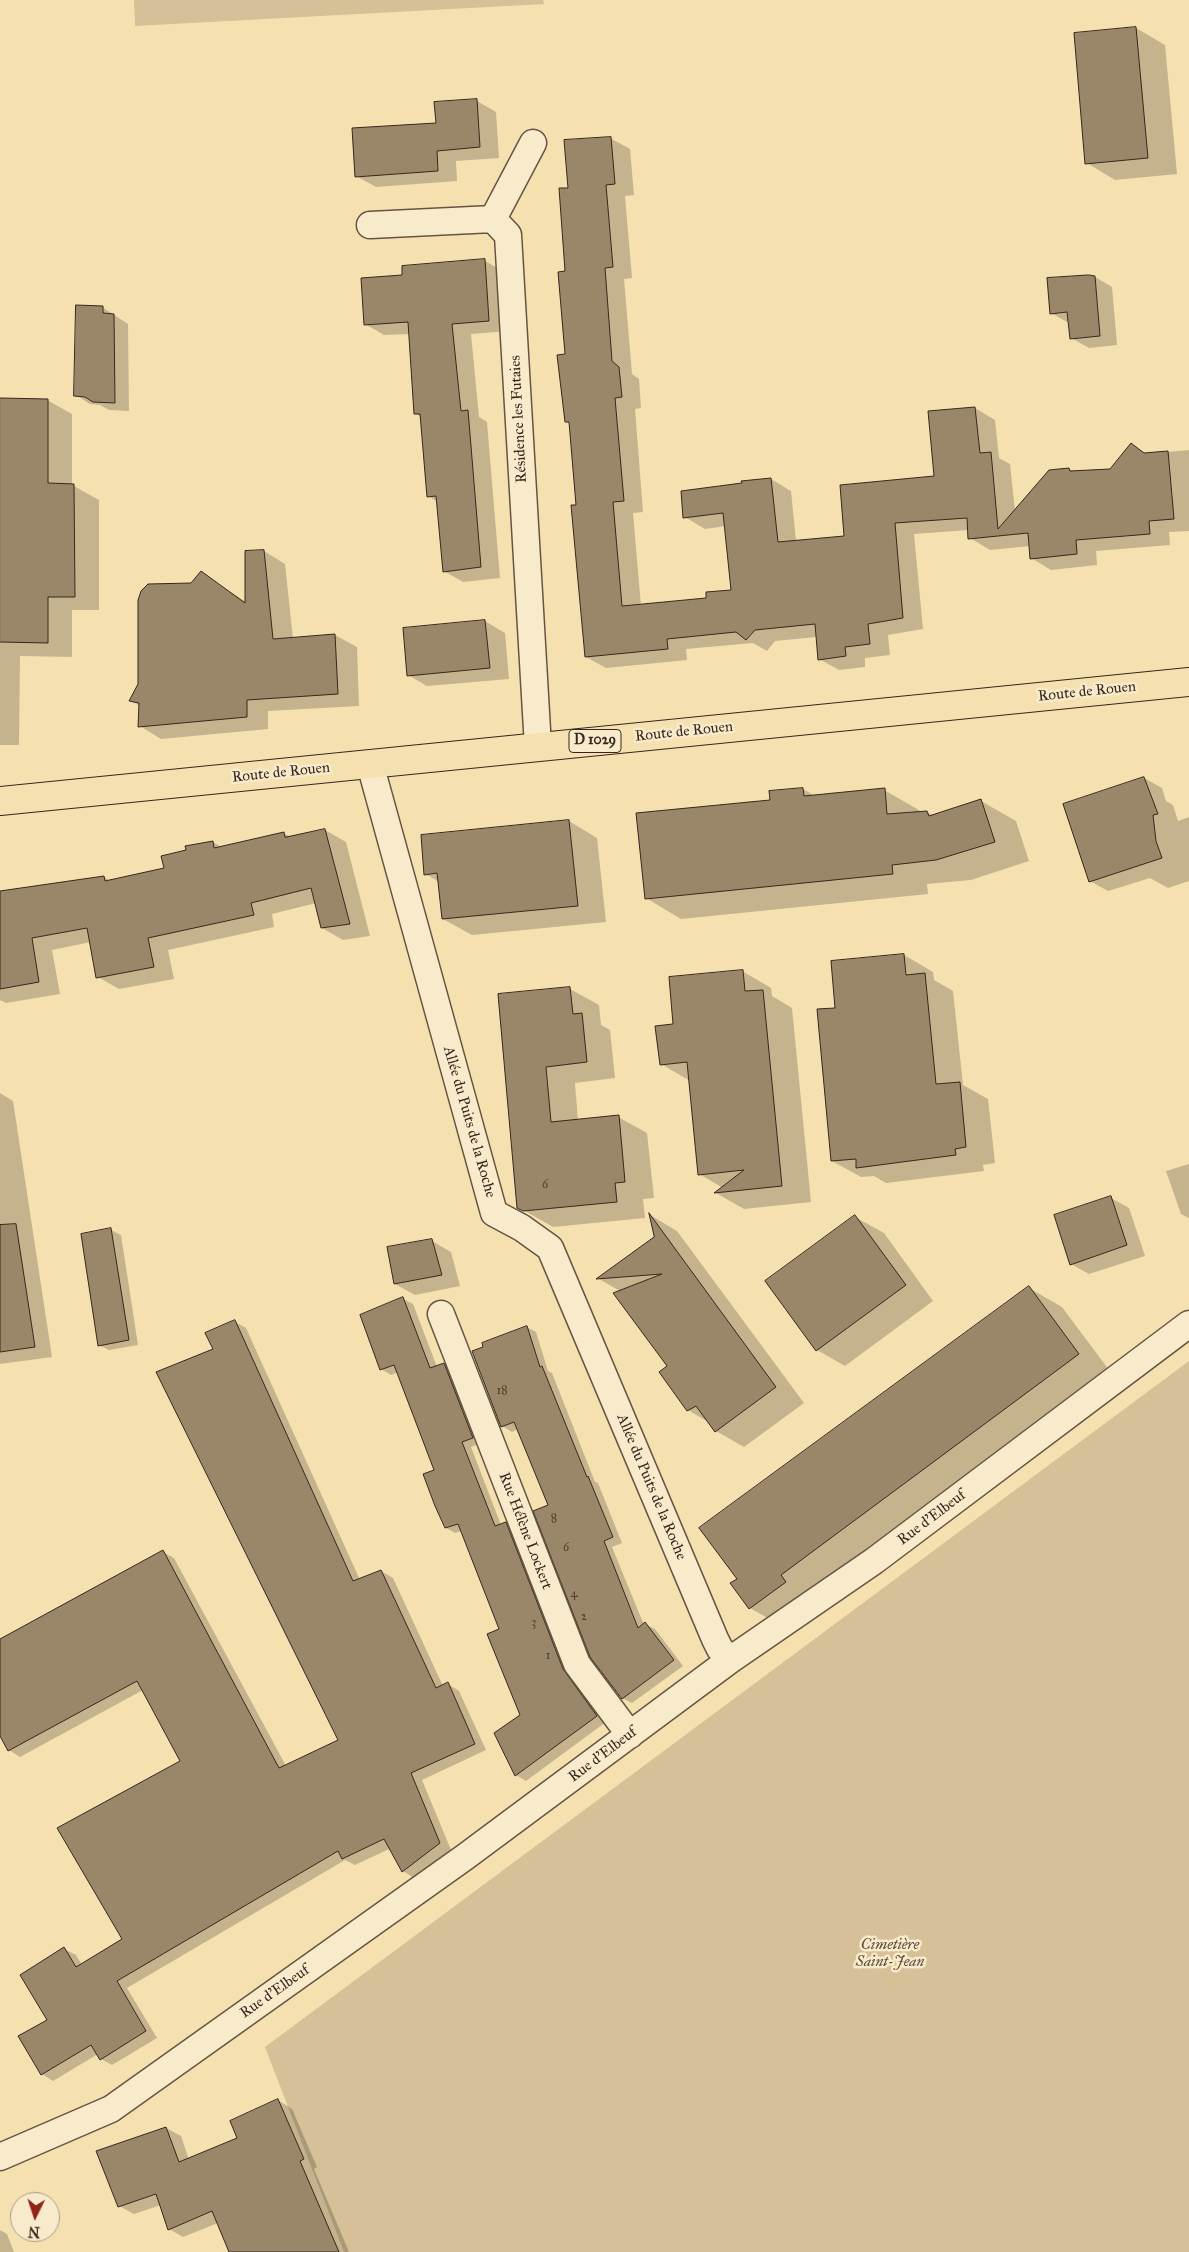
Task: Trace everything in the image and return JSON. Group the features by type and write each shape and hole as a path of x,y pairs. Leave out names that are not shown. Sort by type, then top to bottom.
{"main road":[{"name":"Route de Rouen","path":"0,801 1189,682"}],"street":[{"path":"370,225 493,219 533,143"},
{"name":"Résidence les Futaies","path":"493,219 508,235 538,747"},
{"name":"Allée du Puits de la Roche","path":"370,764 494,1213 522,1228 550,1248 715,1640 730,1660"},
{"name":"Rue Hélène Lockert","path":"441,1314 577,1664 630,1736"},
{"name":"Rue d'Elbeuf","path":"0,2157 111,2109 465,1857 730,1660 874,1562 1189,1324"}],"green space":[{"path":"134,0 543,0 544,4 135,26"},
{"name":"Cimetière Saint-Jean","path":"1189,1361 1189,2252 344,2252 265,2047"}],"building":[{"path":"1136,27 1148,158 1085,164 1074,33"},
{"path":"477,99 480,147 437,151 438,171 355,177 352,128 436,123 434,102"},
{"path":"611,137 615,184 606,185 613,267 605,268 612,361 619,367 622,397 615,398 624,501 613,502 622,606 706,598 706,592 731,590 723,513 683,518 681,491 771,478 778,542 844,536 840,485 934,476 928,411 975,407 980,453 991,452 998,529 1049,470 1069,468 1070,471 1110,469 1131,443 1144,453 1168,451 1174,519 1149,521 1150,534 1076,540 1077,554 1030,559 1028,533 968,539 967,518 895,523 903,618 868,624 870,644 845,647 846,656 818,660 815,624 755,630 746,640 736,632 667,639 668,649 585,657 571,505 576,505 569,422 565,422 557,355 565,354 558,272 565,271 559,188 568,188 564,140"},
{"path":"485,259 489,321 452,324 461,411 468,410 481,567 443,572 436,496 427,497 420,414 414,414 408,322 364,325 361,278 402,275 402,266"},
{"path":"1095,276 1100,336 1070,339 1067,312 1050,314 1047,278"},
{"path":"76,305 103,306 103,313 114,314 115,403 93,402 85,397 74,396"},
{"path":"0,398 48,399 48,483 74,484 75,597 48,597 48,643 0,642"},
{"path":"264,550 273,639 335,634 338,694 247,700 247,717 138,727 139,703 129,701 138,684 138,600 141,591 148,584 191,583 201,571 245,603 245,551"},
{"path":"485,620 490,668 407,676 403,628"},
{"path":"1144,777 1158,814 1153,815 1156,841 1162,858 1089,882 1063,804"},
{"path":"803,788 804,796 885,788 887,814 927,811 929,816 981,799 995,842 936,860 892,865 893,874 645,899 636,813 770,800 769,791"},
{"path":"569,820 578,906 442,919 437,873 424,875 421,835"},
{"path":"325,829 350,924 321,928 311,888 251,903 254,915 148,938 154,967 96,978 87,928 32,938 39,982 0,989 0,891 104,876 105,881 164,868 161,856 186,850 185,846 213,841 214,848 284,832 285,837"},
{"path":"904,954 906,975 925,973 936,1084 960,1082 966,1147 955,1149 956,1155 856,1168 856,1159 831,1161 817,1009 835,1008 831,961"},
{"path":"743,970 745,991 763,990 782,1186 714,1193 744,1170 698,1175 687,1062 660,1065 655,1026 673,1024 669,977"},
{"path":"570,987 573,1014 582,1013 587,1062 546,1067 551,1122 619,1115 625,1182 615,1183 617,1202 523,1211 517,1208 498,994"},
{"path":"1111,1196 1127,1245 1070,1265 1054,1215"},
{"path":"649,1213 776,1387 715,1432 696,1406 687,1411 659,1372 667,1366 613,1293 662,1274 596,1279 654,1237"},
{"path":"855,1215 906,1285 816,1351 765,1281"},
{"path":"16,1224 35,1347 0,1352 0,1225"},
{"path":"111,1228 129,1340 98,1346 81,1234"},
{"path":"432,1239 442,1275 394,1284 387,1247"},
{"path":"1029,1286 1079,1354 781,1575 786,1582 749,1609 730,1583 737,1579 699,1528"},
{"path":"403,1297 430,1368 444,1363 473,1438 462,1442 495,1526 506,1522 563,1669 597,1716 515,1776 494,1733 520,1715 487,1634 499,1629 458,1524 445,1528 435,1506 423,1474 434,1470 394,1365 380,1370 360,1315"},
{"path":"235,1320 353,1581 381,1570 436,1688 448,1682 475,1744 411,1773 440,1843 402,1872 384,1839 342,1859 338,1851 117,1981 146,2031 100,2060 91,2045 41,2075 18,2036 47,2020 20,1975 64,1947 76,1967 122,1939 57,1828 180,1761 137,1681 8,1751 0,1736 0,1639 163,1550 279,1768 338,1740 156,1372 213,1349 205,1333"},
{"path":"527,1326 540,1367 542,1366 613,1537 604,1541 638,1628 645,1622 674,1660 622,1699 590,1657 533,1511 548,1505 514,1422 501,1427 472,1351 483,1347 482,1343"},
{"path":"278,2099 304,2159 300,2161 339,2252 229,2252 212,2211 168,2230 156,2194 118,2207 96,2151 166,2127 179,2162 237,2138 230,2121"}]}
